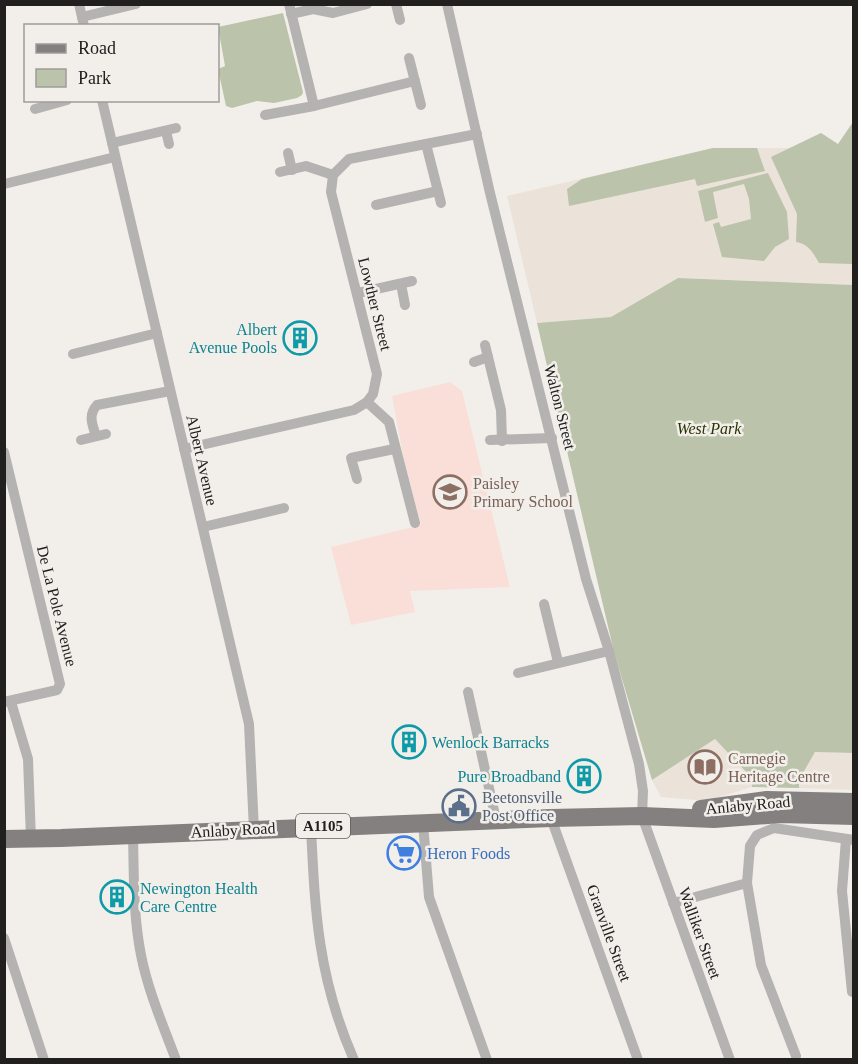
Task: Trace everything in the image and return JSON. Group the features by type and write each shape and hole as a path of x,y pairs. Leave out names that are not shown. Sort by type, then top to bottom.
{"main road":[{"name":"Anlaby Road","path":"642,816 767,800 854,802"},
{"name":"Anlaby Road","path":"4,839 551,818 642,816 714,819 780,814 854,816"}],"street":[{"path":"79,4 83,21 136,4"},
{"path":"314,106 290,9 313,9 333,13 368,4"},
{"path":"396,4 400,20"},
{"name":"Walton Street","path":"447,4 586,579 609,651 639,764 643,791 642,816"},
{"path":"409,58 421,105"},
{"path":"265,115 314,106 415,81"},
{"path":"35,109 60,102"},
{"name":"Albert Avenue","path":"102,102 249,724 254,830"},
{"path":"112,143 171,129 169,144"},
{"path":"280,172 306,166 333,176 349,159 477,134"},
{"path":"426,144 441,203"},
{"path":"288,153 292,170"},
{"path":"4,184 115,158"},
{"name":"Lowther Street","path":"333,176 331,192 377,374 373,394 367,402"},
{"path":"376,206 438,191"},
{"path":"358,293 412,281"},
{"path":"401,285 405,305"},
{"path":"73,354 157,333"},
{"path":"485,345 501,410 502,441"},
{"path":"474,362 488,357"},
{"path":"81,440 101,435 91,419 92,411 97,405 170,391"},
{"path":"184,449 354,410 367,402 388,422 415,523"},
{"path":"490,440 552,438"},
{"path":"357,479 351,458 394,449"},
{"name":"De La Pole Avenue","path":"4,452 60,684 57,690 8,702 28,759 31,839"},
{"path":"203,527 284,508"},
{"path":"544,604 558,662"},
{"path":"518,673 609,651"},
{"path":"468,692 496,820"},
{"name":"Walliker Street","path":"642,816 730,1059"},
{"name":"Granville Street","path":"551,818 638,1059"},
{"path":"423,823 429,897 487,1059"},
{"path":"311,826 315,912 320,947 336,1015 354,1059"},
{"name":"Anlaby Road","path":"747,883 750,846 757,835 774,828 850,840"},
{"path":"133,835 136,923 141,954 147,981 176,1059"},
{"path":"850,840 842,891 852,992"},
{"path":"673,903 747,883 761,965 796,1056"},
{"path":"4,938 44,1059"}],"shaded area":[{"path":"821,133 853,155 853,285 678,278 611,317 537,323 507,196 713,148 790,148"},
{"name":"Paisley Primary School","path":"450,382 462,391 510,587 410,591 415,612 351,625 331,547 421,525 404,460 392,396"},
{"path":"715,739 752,777 752,787 707,801 661,797 652,780"},
{"path":"815,752 853,753 853,790 799,788 799,780"}],"green space":[{"path":"283,13 302,95 274,103 257,101 232,108 226,106 219,74 219,69 225,66 219,27"},
{"path":"853,122 853,264 819,263 813,252 796,242 797,214 771,157 821,133 838,144"},
{"path":"713,148 757,148 765,171 697,186 695,179 569,206 567,189 582,179"},
{"path":"768,173 787,212 789,239 775,247 764,261 722,257 713,224 719,222 721,227 751,219 749,199 744,184 713,192 718,218 705,222 698,191"},
{"name":"West Park","path":"678,278 853,285 853,753 815,752 799,780 799,788 752,787 751,777 715,739 652,780 614,652 537,323 611,317"}],"place":[{"name":"Albert Avenue Pools","path":"300,338"},
{"name":"Paisley Primary School","path":"450,492"},
{"name":"Wenlock Barracks","path":"409,742"},
{"name":"Carnegie Heritage Centre","path":"705,767"},
{"name":"Pure Broadband","path":"584,776"},
{"name":"Beetonsville Post Office","path":"459,806"},
{"name":"Heron Foods","path":"404,853"},
{"name":"Newington Health Care Centre","path":"117,897"}]}
